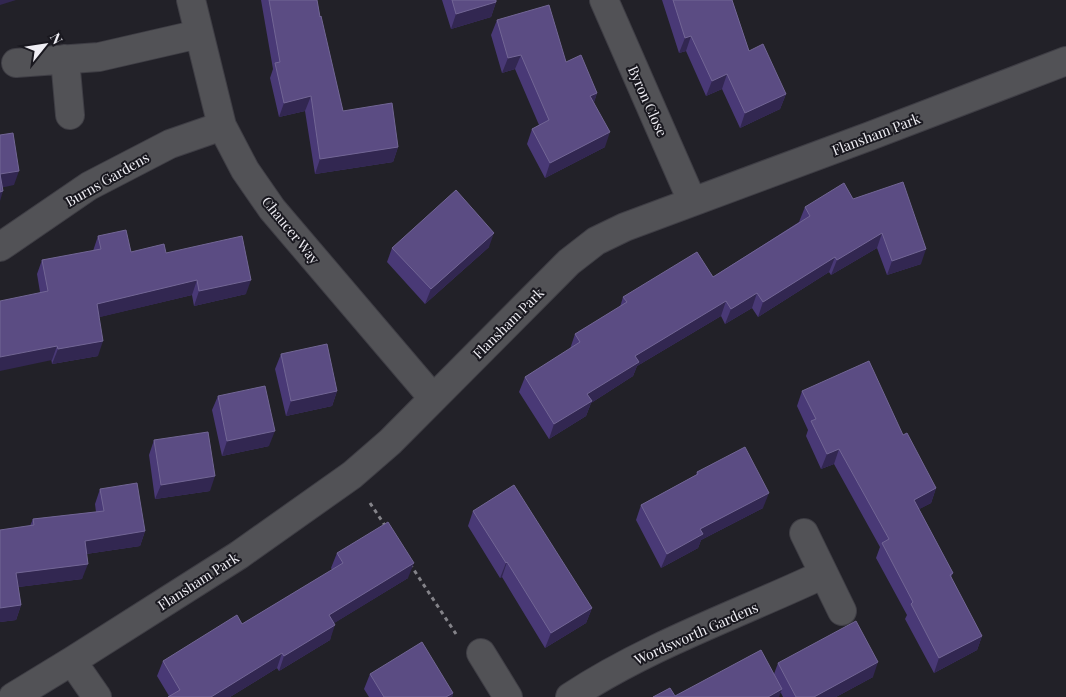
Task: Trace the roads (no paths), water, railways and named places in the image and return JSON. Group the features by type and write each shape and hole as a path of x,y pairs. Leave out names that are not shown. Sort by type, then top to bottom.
{"street":[{"name":"Chaucer Way","path":"191,0 222,126 245,170 272,209 433,398"},
{"name":"Byron Close","path":"604,0 692,201"},
{"path":"16,62 100,57 199,34"},
{"path":"64,59 70,115"},
{"name":"Flansham Park","path":"13,697 239,555 352,476 390,442 569,262 596,241 625,226 1066,61"},
{"name":"Burns Gardens","path":"0,247 89,186 170,144 222,126"},
{"path":"804,533 842,611"},
{"name":"Wordsworth Gardens","path":"570,697 655,649 716,621 776,597 824,574"},
{"path":"481,653 508,697"},
{"path":"72,661 97,697"}]}
